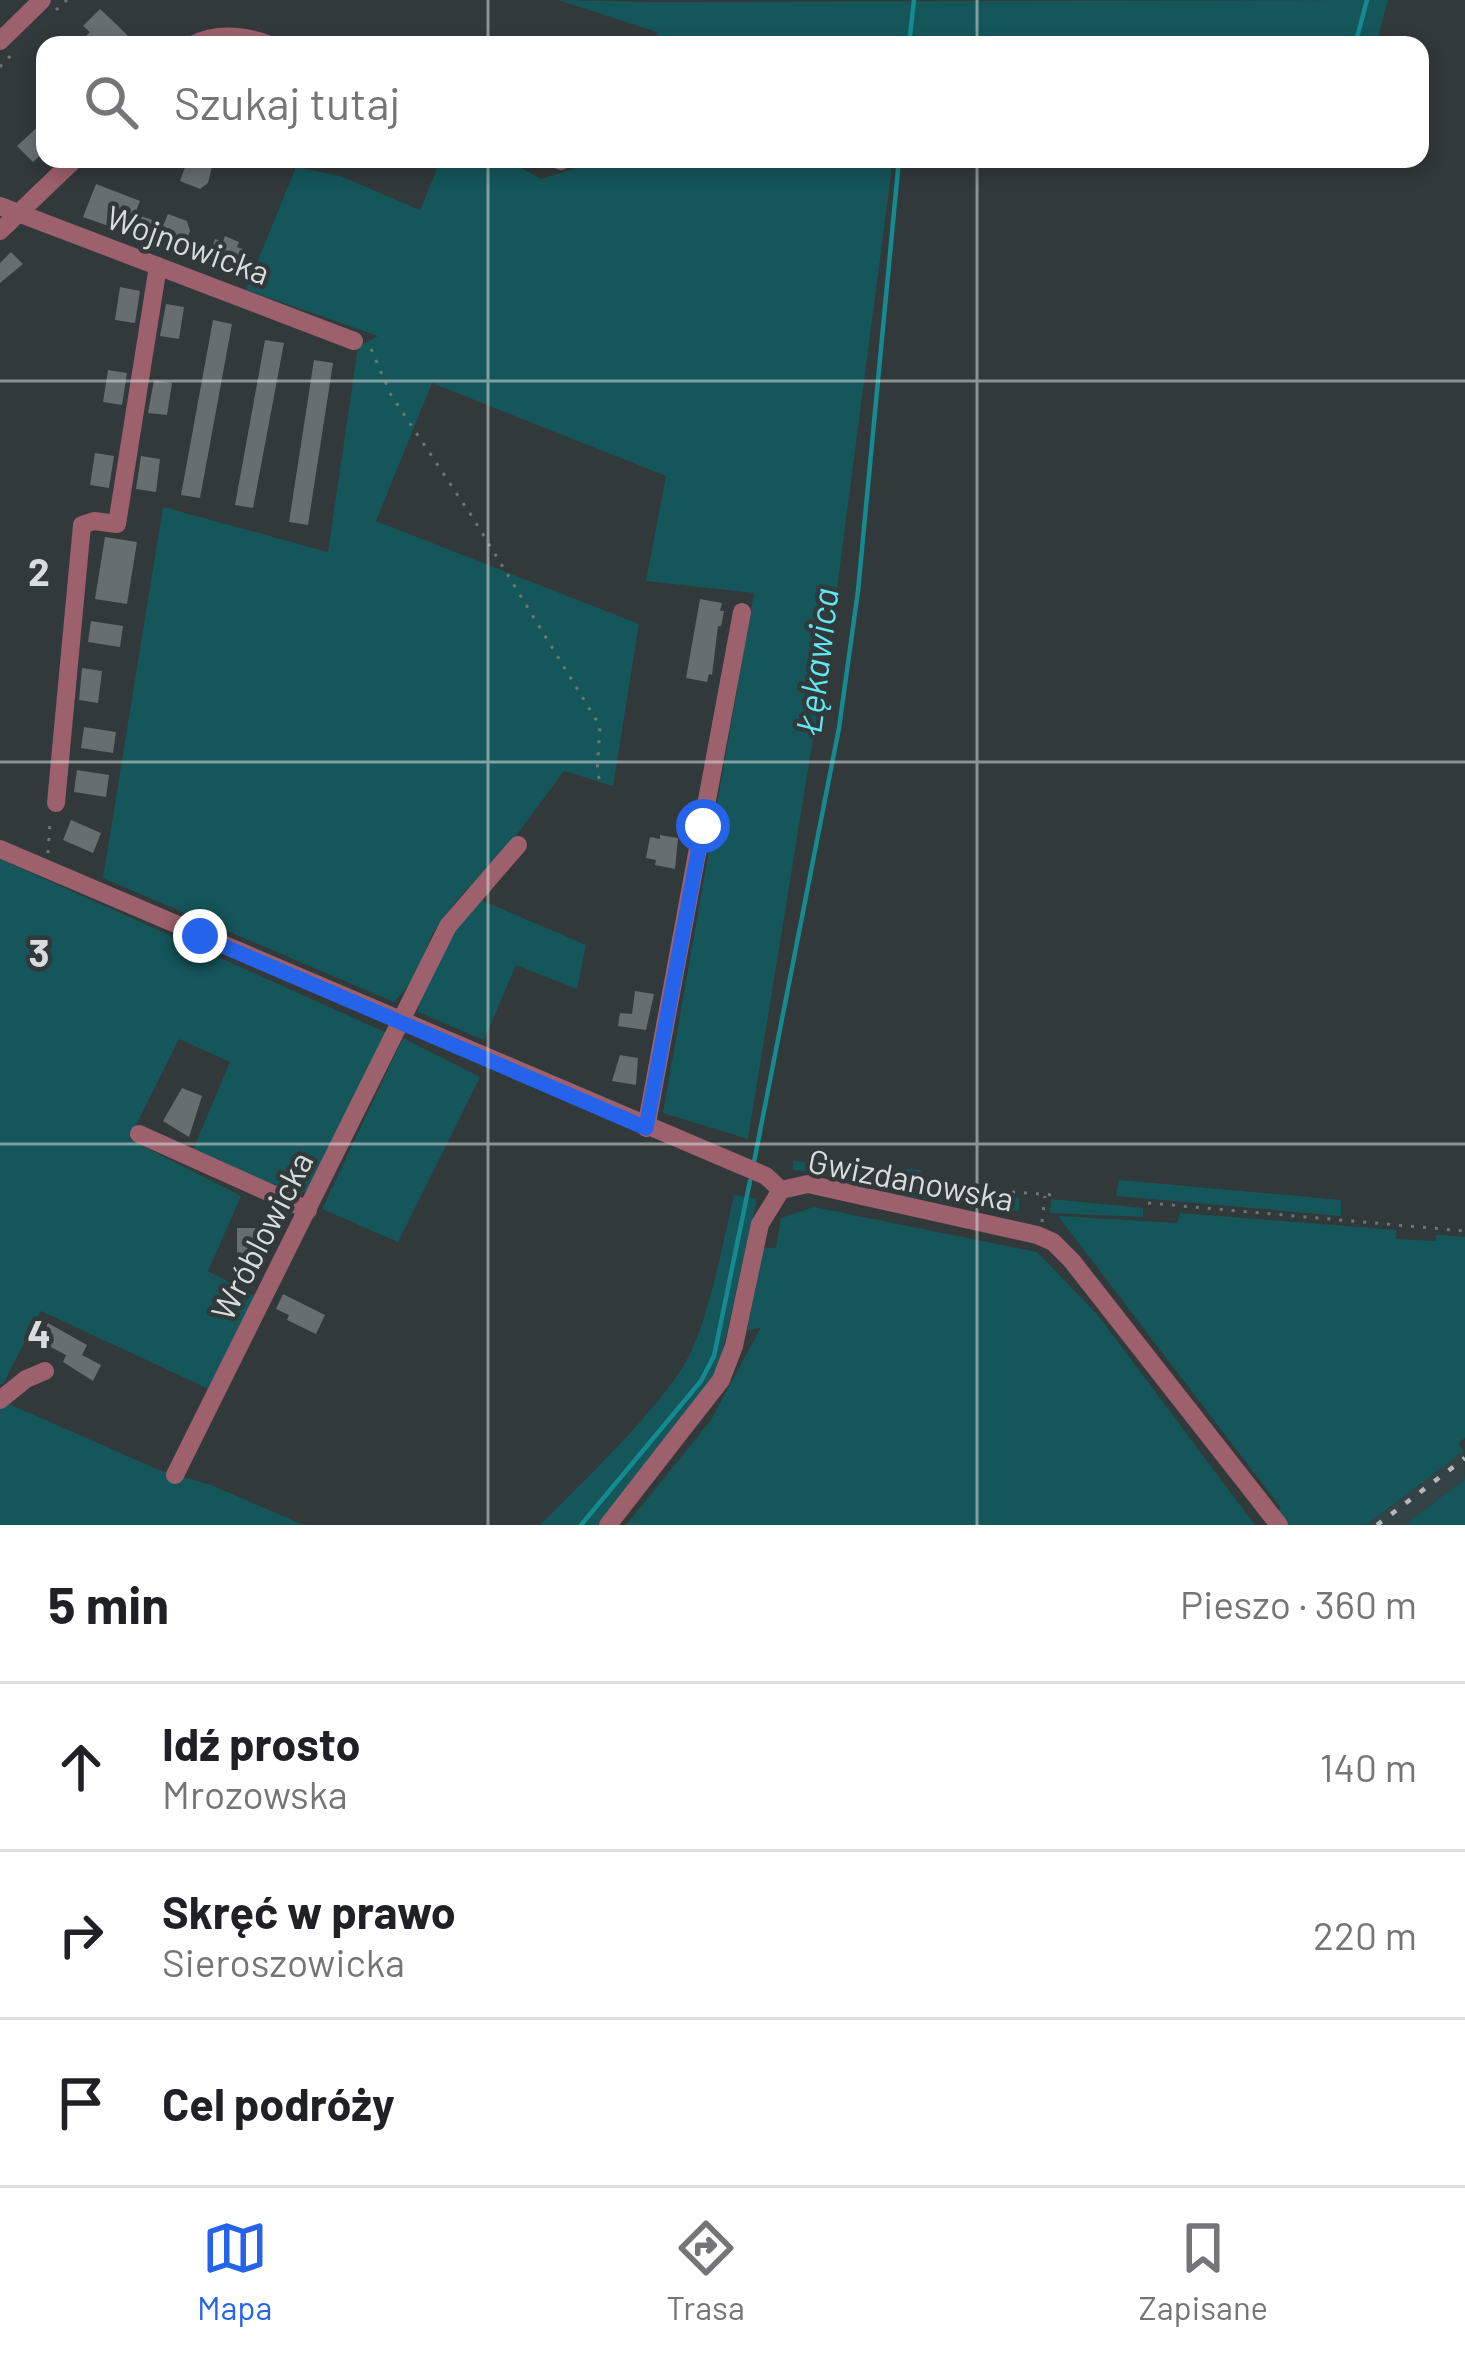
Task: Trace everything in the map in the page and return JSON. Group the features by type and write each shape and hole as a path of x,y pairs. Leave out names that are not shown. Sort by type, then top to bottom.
{"street":[{"path":"0,41 42,0"},
{"path":"0,231 10,210 64,168"},
{"name":"Wojnowicka","path":"10,210 362,344"},
{"path":"56,803 82,525 94,521 117,524 158,266"},
{"path":"646,1128 742,612"},
{"name":"Wróblowicka","path":"175,1475 448,926 518,845"},
{"path":"0,849 766,1176 781,1190"},
{"path":"140,1134 308,1210"},
{"name":"Gwizdanowska","path":"608,1525 721,1380 734,1346 760,1224 781,1190 808,1184 1037,1235 1072,1261 1279,1525"},
{"path":"0,1400 45,1371"}],"path":[{"path":"362,344 600,726 596,760 602,784"},
{"path":"44,867 56,803"},
{"path":"1012,1192 1055,1195"},
{"path":"1037,1235 1045,1194"},
{"path":"1148,1203 1465,1231"}],"shaded area":[{"path":"558,0 1388,0 1378,36 656,36 657,32"},
{"path":"296,168 340,176 420,210 437,168 521,168 541,179 576,168 892,168 835,604 748,1139 663,1113 754,593 646,581 666,476 432,383 376,521 639,624 613,786 564,771 512,841 455,902 432,934 414,979 394,1002 103,878 163,507 328,552 358,347 378,336 246,290"},
{"path":"0,859 387,1033 311,1189 299,1194 192,1152 230,1062 179,1039 129,1139 241,1196 208,1271 257,1297 211,1390 41,1311 0,1384"},
{"path":"481,900 586,945 577,989 516,965 484,1040 418,1012 442,952"},
{"path":"403,1038 480,1077 398,1242 322,1209"},
{"path":"793,1161 921,1170 921,1179 793,1170"},
{"path":"1119,1180 1341,1200 1341,1216 1116,1196"},
{"path":"901,1188 1019,1198 1019,1211 903,1196"},
{"path":"734,1195 757,1199 718,1371 598,1525 540,1525 635,1427 684,1365 707,1306"},
{"path":"1051,1199 1143,1208 1143,1217 1050,1213"},
{"path":"814,1207 1037,1252 1097,1314 1255,1525 626,1525 711,1420 761,1327 747,1331 763,1248 776,1248 781,1218"},
{"path":"1180,1213 1396,1230 1396,1239 1465,1237 1465,1438 1458,1443 1464,1451 1366,1525 1288,1525 1277,1511 1281,1508 1058,1216 1177,1223"},
{"path":"0,1400 159,1470 211,1485 304,1525 0,1525"},
{"path":"1464,1451 1465,1479 1404,1525 1366,1525"},
{"path":"1465,1479 1465,1525 1404,1525"}],"building":[{"path":"100,9 128,36 86,36 90,32 83,26"},
{"path":"36,128 36,159 33,162 17,146"},
{"path":"185,168 212,168 208,183 200,189 180,181"},
{"path":"96,184 140,201 135,214 164,224 168,214 187,221 190,231 184,246 176,252 130,227 128,233 83,217"},
{"path":"225,236 245,250 237,271 208,260 215,239 223,242"},
{"path":"11,252 23,264 0,283 0,263"},
{"path":"120,287 140,291 135,323 115,320"},
{"path":"166,304 184,307 179,339 160,336"},
{"path":"213,320 232,324 200,498 181,495"},
{"path":"265,340 284,343 253,508 235,505"},
{"path":"314,360 333,363 308,525 289,522"},
{"path":"108,370 127,373 122,405 103,402"},
{"path":"154,380 172,383 167,415 148,413"},
{"path":"95,453 114,456 109,488 90,485"},
{"path":"141,456 160,459 156,492 136,489"},
{"path":"105,537 137,542 127,604 95,599"},
{"path":"700,599 722,603 720,611 724,611 707,682 686,678"},
{"path":"91,621 123,626 120,647 88,642"},
{"path":"82,668 102,671 98,703 79,700"},
{"path":"84,727 116,732 113,753 81,748"},
{"path":"77,770 109,775 106,797 74,792"},
{"path":"71,820 101,833 93,853 63,840"},
{"path":"660,835 678,838 675,869 646,858 650,837 660,839"},
{"path":"635,991 654,994 646,1030 618,1026 620,1013 632,1014"},
{"path":"620,1055 638,1058 636,1085 612,1081"},
{"path":"182,1088 202,1096 189,1137 163,1121"},
{"path":"237,1228 262,1228 262,1257 237,1257"},
{"path":"283,1294 325,1315 316,1334 276,1309"},
{"path":"48,1323 87,1345 82,1355 101,1365 93,1381 63,1362 66,1355 39,1341"}],"waterway":[{"name":"Łękawica","path":"910,36 914,0"},
{"path":"1357,36 1367,0"},
{"name":"Łękawica","path":"754,1162 839,728 858,591 898,168"},
{"name":"Łękawica","path":"581,1525 701,1381 714,1356 750,1181"}],"railway":[{"path":"1377,1525 1465,1458"}],"route":[{"path":"200,936 646,1128 703,826"}]}
